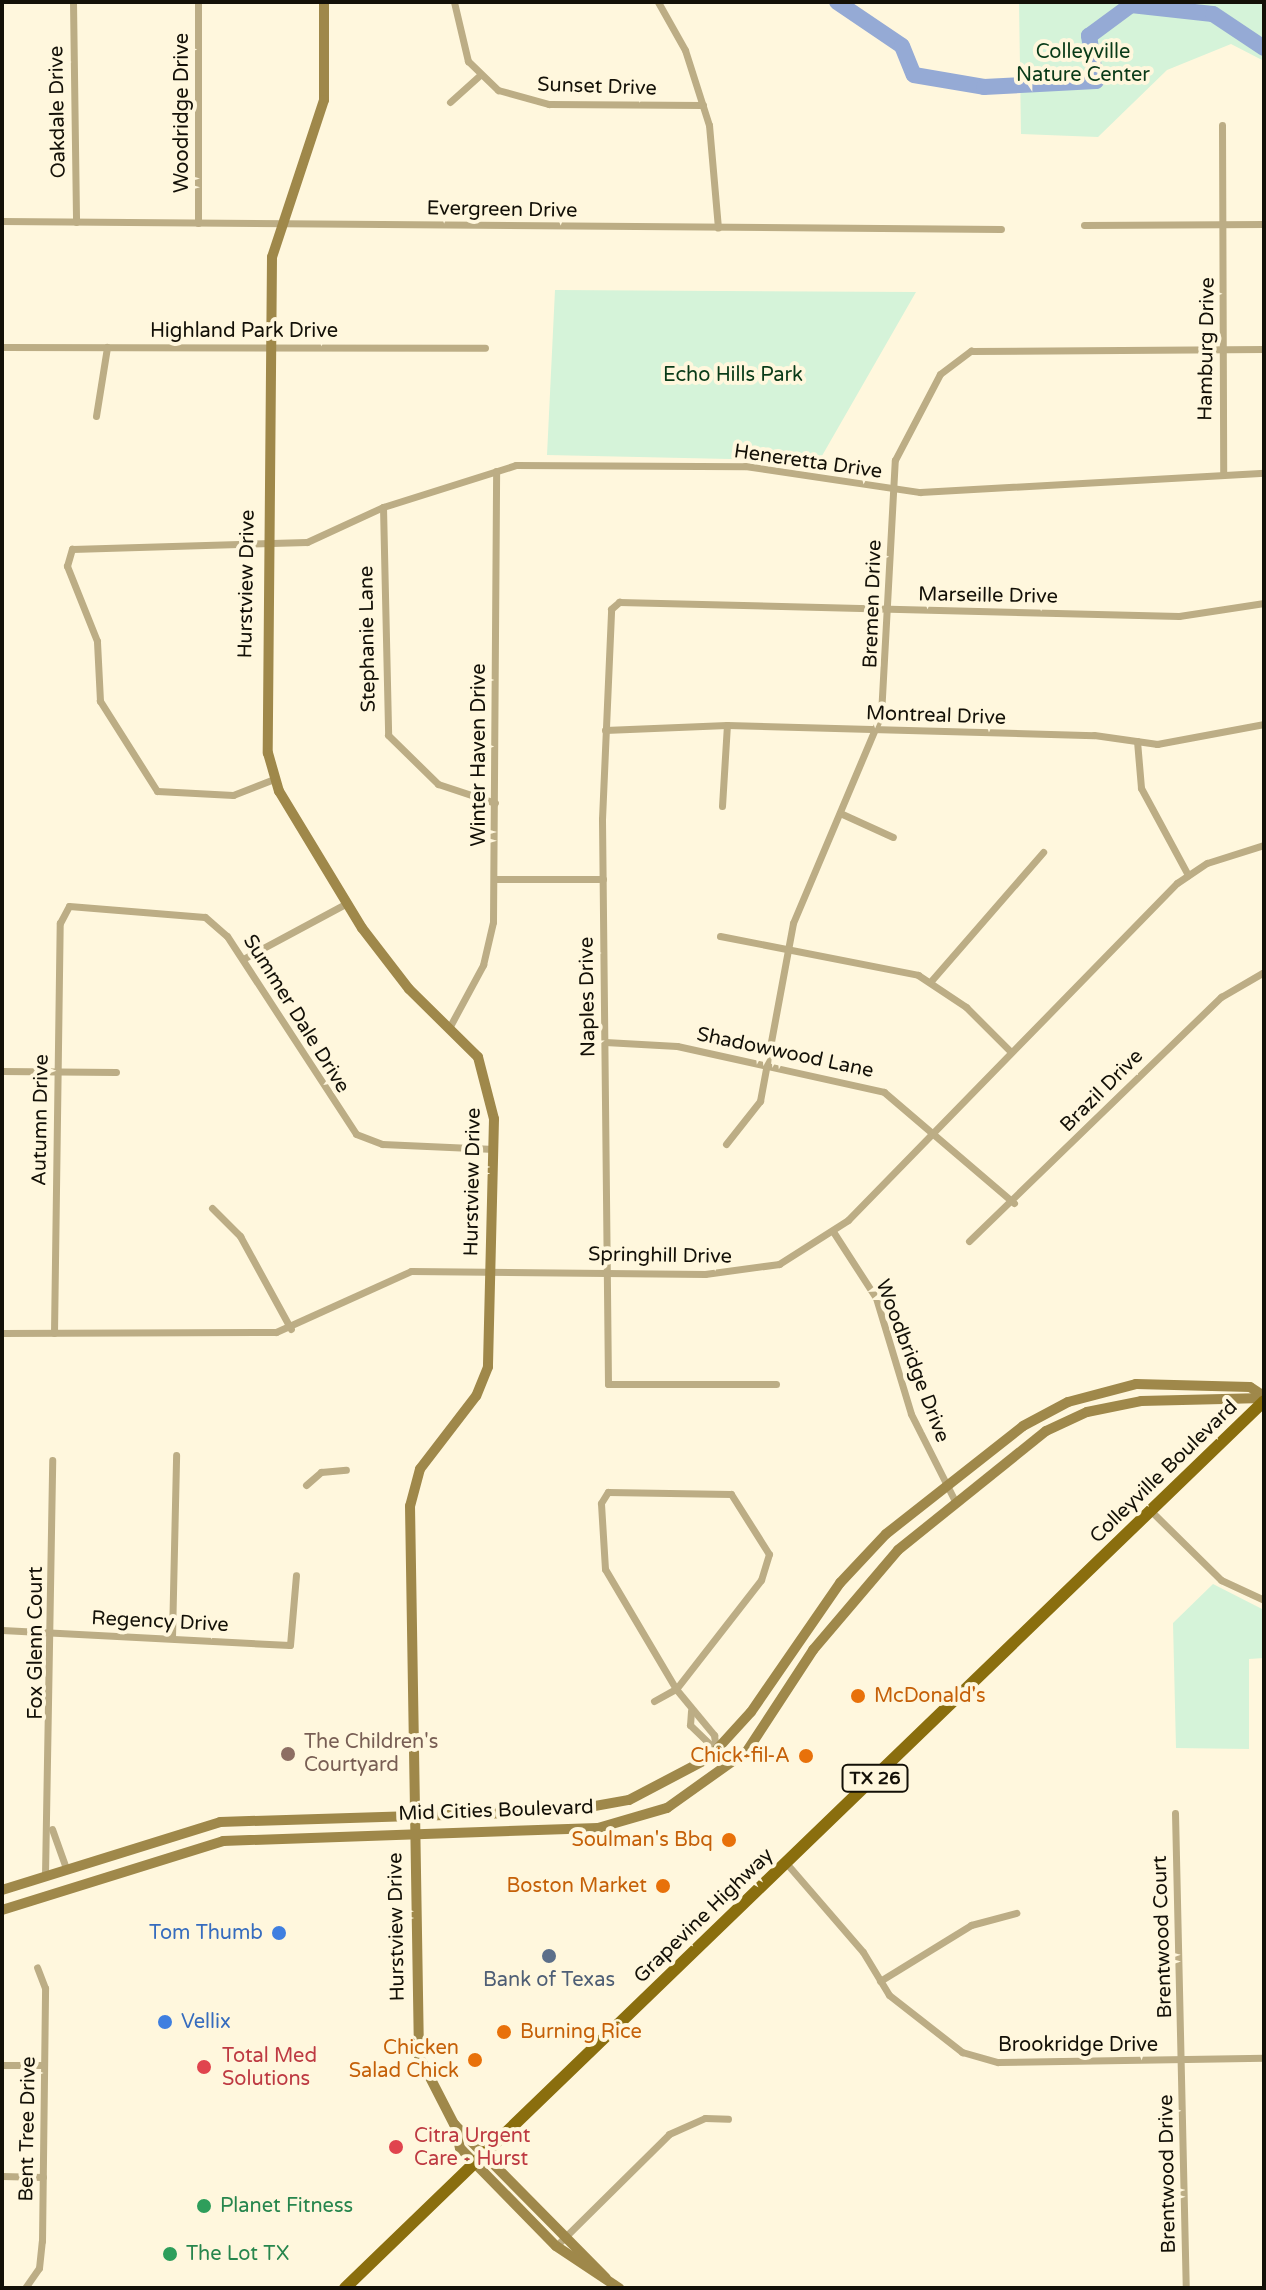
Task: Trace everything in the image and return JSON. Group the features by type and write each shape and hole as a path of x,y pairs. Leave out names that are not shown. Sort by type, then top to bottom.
{"main road":[{"name":"Hurstview Drive","path":"324,2 324,100 280,224 268,346 264,714 274,779 347,903 388,966 485,1069 494,1149 482,1386 420,1469 410,1506 419,2056 454,2124 478,2160"},
{"name":"Mid Cities Boulevard","path":"2,1890 220,1822 413,1812 548,1812 629,1800 716,1750 840,1583 946,1486 1023,1426 1108,1389 1244,1386 1264,1398"},
{"name":"Mid Cities Boulevard","path":"2,1910 223,1841 413,1832 598,1828 667,1808 732,1766 770,1725 813,1650 876,1574 956,1503 1046,1431 1087,1412 1141,1401 1264,1398"},
{"name":"Colleyville Boulevard","path":"1090,1571 1264,1398"},
{"name":"Grapevine Highway","path":"345,2288 1090,1571"},
{"path":"716,1750 732,1766"},
{"path":"548,1812 549,1831"},
{"path":"220,1822 223,1841"},
{"path":"478,2160 566,2236 606,2278"},
{"path":"478,2160 556,2246 619,2288"}],"street":[{"name":"Oakdale Drive","path":"73,2 76,222"},
{"name":"Woodridge Drive","path":"198,2 198,223"},
{"path":"450,102 480,75 462,47 454,2"},
{"path":"658,2 703,105 718,228"},
{"name":"Sunset Drive","path":"480,75 498,90 549,104 703,105"},
{"name":"Hamburg Drive","path":"1222,125 1223,473"},
{"name":"Evergreen Drive","path":"2,221 1001,229"},
{"path":"1084,225 1264,224"},
{"name":"Highland Park Drive","path":"2,347 485,348"},
{"path":"96,416 107,347"},
{"name":"Bremen Drive","path":"726,1144 752,1117 768,1063 788,945 876,730 888,611 893,491 898,449 914,415 940,374 971,351 1264,349"},
{"name":"Heneretta Drive","path":"274,779 233,795 157,791 100,701 97,641 67,566 72,549 98,546 266,547 342,531 383,507 496,471 551,463 745,466 893,491 1264,473"},
{"name":"Winter Haven Drive","path":"449,1028 489,945 494,879 496,471"},
{"name":"Stephanie Lane","path":"383,507 388,735 438,784 495,803"},
{"name":"Marseille Drive","path":"614,605 1179,616 1264,603"},
{"name":"Naples Drive","path":"614,605 605,730 603,879 606,1271 612,1388 776,1384"},
{"name":"Montreal Drive","path":"605,730 727,725 1176,743 1264,724"},
{"path":"722,806 727,725"},
{"path":"1137,741 1146,801 1188,875"},
{"path":"840,813 893,837"},
{"name":"Springhill Drive","path":"2,1333 291,1329 387,1276 489,1269 746,1272 794,1258 834,1233 1009,1050 1188,875 1264,845"},
{"path":"931,981 1043,852"},
{"path":"494,879 603,879"},
{"path":"243,959 347,903"},
{"name":"Summer Dale Drive","path":"65,908 196,913 243,959 356,1134 382,1144 494,1149"},
{"name":"Autumn Drive","path":"54,1333 58,1071 65,908"},
{"path":"720,936 788,945 931,981 1009,1050"},
{"name":"Brazil Drive","path":"969,1241 1014,1203 1221,997 1264,972"},
{"name":"Shadowwood Lane","path":"605,1042 768,1063 884,1092 934,1130 1014,1203"},
{"path":"2,1071 116,1072"},
{"path":"212,1208 240,1236 291,1329"},
{"name":"Woodbridge Drive","path":"834,1233 876,1298 911,1414 956,1503"},
{"path":"172,1637 176,1455"},
{"name":"Fox Glenn Court","path":"45,1875 51,1827 52,1460"},
{"path":"306,1485 321,1472 346,1470"},
{"path":"654,1701 676,1689 761,1580 769,1554 731,1494 608,1492 601,1503 605,1569 676,1689 691,1711 714,1735 716,1750"},
{"path":"1152,1512 1221,1580 1264,1600"},
{"name":"Regency Drive","path":"2,1630 290,1645 296,1621 296,1575"},
{"path":"691,1711 690,1725 716,1750"},
{"name":"Brentwood Court","path":"1175,1813 1182,2060"},
{"name":"Fox Glenn Court","path":"51,1827 66,1868"},
{"name":"Brookridge Drive","path":"787,1864 912,2018 985,2061 1264,2058"},
{"path":"880,1981 971,1925 1016,1913"},
{"name":"Bent Tree Drive","path":"25,2288 39,2268 43,2177 45,1988 37,1967"},
{"name":"Brentwood Drive","path":"1182,2060 1186,2288"},
{"path":"2,2065 44,2065"},
{"path":"556,2246 669,2134 696,2121 728,2119"},
{"path":"2,2176 43,2177"}],"green space":[{"name":"Colleyville Nature Center","path":"1019,2 1264,2 1264,61 1231,44 1167,70 1098,137 1021,134"},
{"name":"Echo Hills Park","path":"555,290 916,292 815,468 771,460 547,455"},
{"path":"1213,1584 1264,1610 1264,1658 1249,1659 1249,1749 1176,1748 1173,1623"}],"waterway":[{"path":"837,2 902,46 914,75 984,87 1096,81 1089,36 1131,5 1213,14 1264,48"}],"place":[{"name":"McDonald's","path":"858,1696"},
{"name":"The Children's Courtyard","path":"288,1754"},
{"name":"Chick-fil-A","path":"806,1756"},
{"name":"Soulman's Bbq","path":"729,1840"},
{"name":"Boston Market","path":"663,1886"},
{"name":"Tom Thumb","path":"279,1933"},
{"name":"Bank of Texas","path":"549,1956"},
{"name":"Vellix","path":"165,2022"},
{"name":"Burning Rice","path":"504,2032"},
{"name":"Chicken Salad Chick","path":"475,2060"},
{"name":"Total Med Solutions","path":"204,2067"},
{"name":"Citra Urgent Care - Hurst","path":"396,2147"},
{"name":"Planet Fitness","path":"204,2206"},
{"name":"The Lot TX","path":"170,2254"}]}
